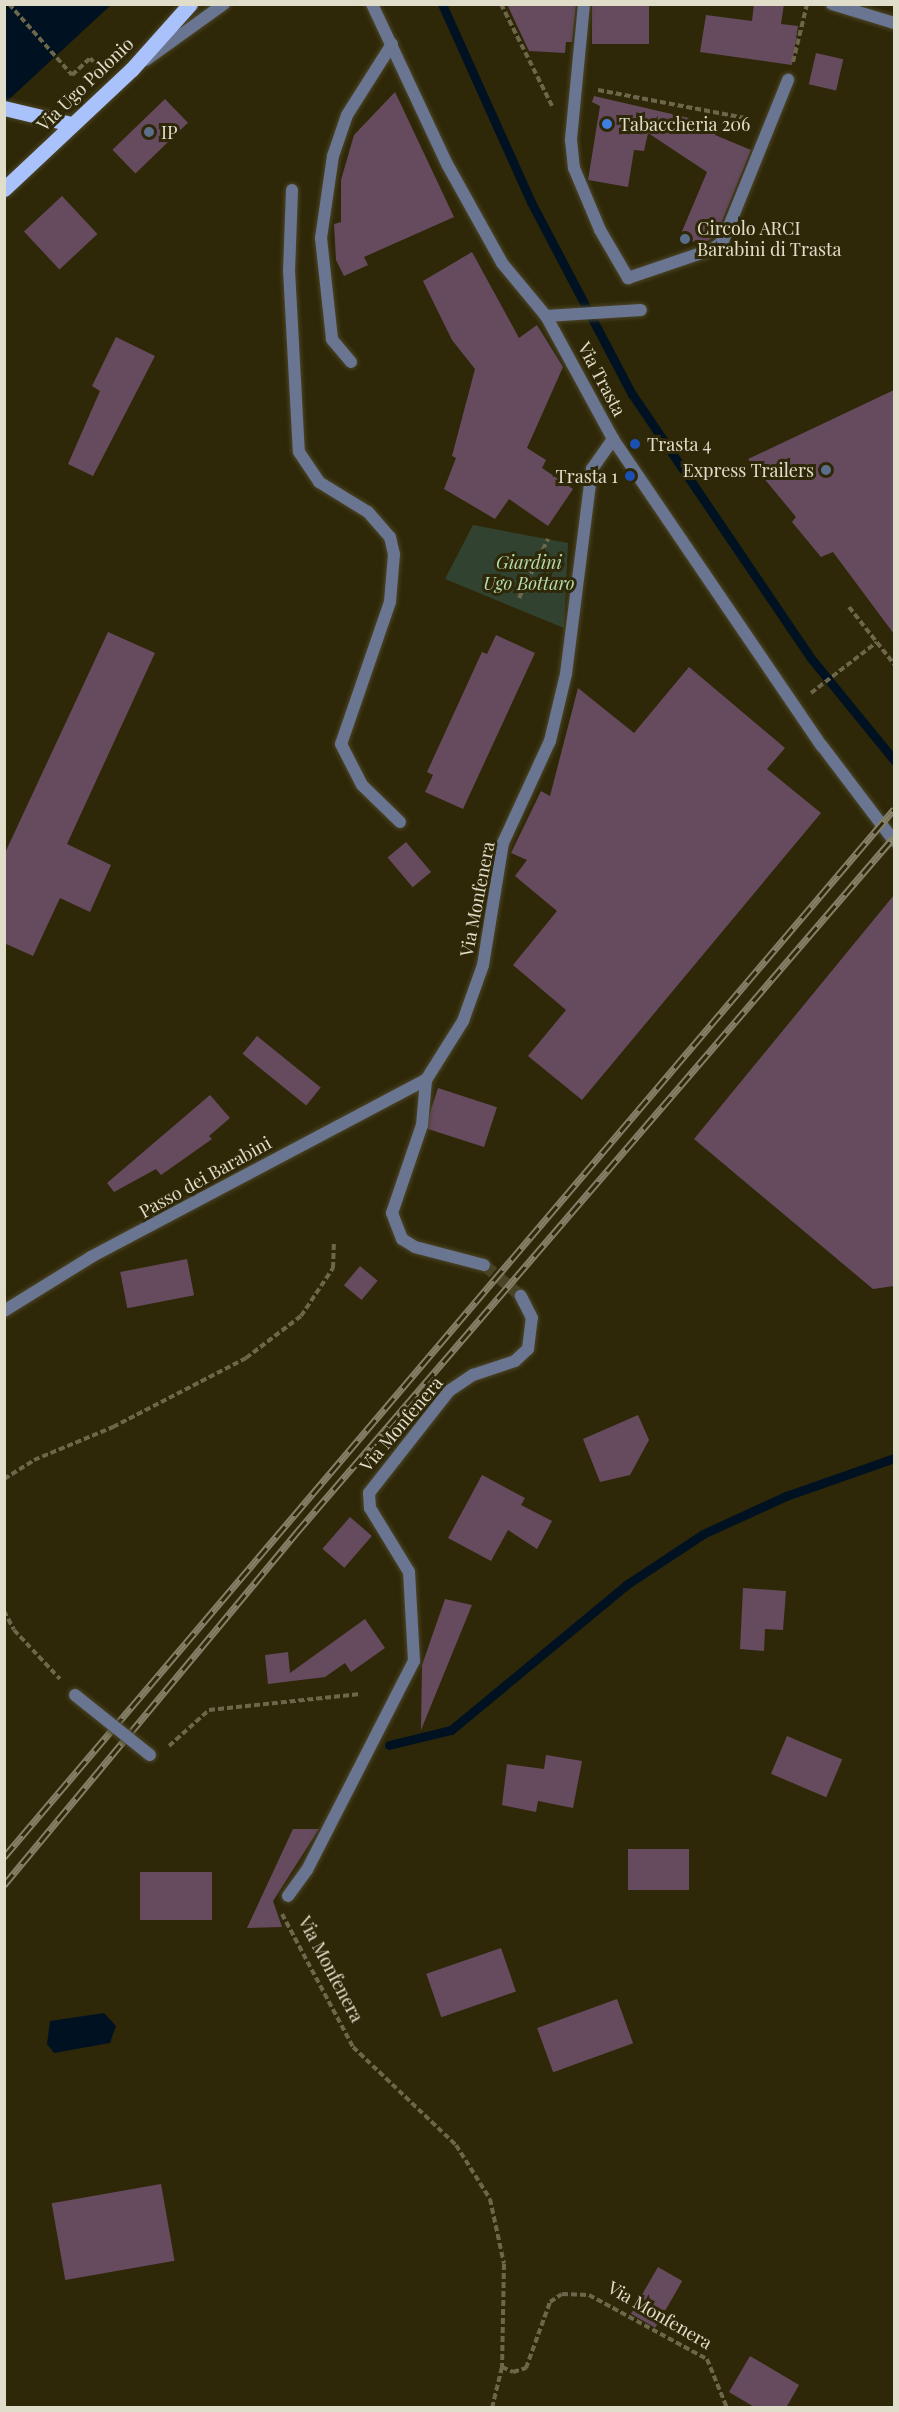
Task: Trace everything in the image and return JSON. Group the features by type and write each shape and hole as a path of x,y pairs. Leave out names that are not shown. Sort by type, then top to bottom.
{"main road":[{"name":"Via Ugo Polonio","path":"4,189 132,69 190,4"},
{"path":"4,108 71,124"}],"street":[{"path":"132,69 224,4"},
{"path":"584,4 571,140 574,168 600,230 628,278 723,241 788,80"},
{"path":"832,4 894,23"},
{"name":"Via Trasta","path":"376,6 447,164 497,253 546,316 613,440 822,746 894,841"},
{"path":"351,362 332,339 321,238 333,156 347,115 392,44"},
{"path":"292,190 289,270 299,452 319,482 368,512 390,537 394,554 390,602 341,744 362,785 400,822"},
{"path":"546,316 641,310"},
{"name":"Via Monfenera","path":"484,1265 426,1252 402,1239 393,1224 422,1125 426,1080 464,1021 490,936 503,843 550,741 566,674 592,469 613,440"},
{"name":"Passo dei Barabini","path":"4,1311 91,1257 426,1080"},
{"name":"Via Monfenera","path":"288,1896 307,1870 414,1661 409,1572 370,1508 369,1493 449,1391 472,1375 515,1361 528,1349 532,1318 521,1296"},
{"path":"75,1695 150,1755"}],"path":[{"path":"9,4 72,75 90,58"},
{"path":"501,4 571,140"},
{"path":"788,80 807,4"},
{"path":"576,86 771,123"},
{"path":"519,598 548,539"},
{"path":"849,608 894,664"},
{"path":"809,694 863,656 877,642"},
{"path":"4,1479 34,1460 113,1427 246,1358 301,1316 333,1268 334,1244"},
{"path":"4,1611 14,1630 75,1695"},
{"path":"150,1755 160,1756 209,1710 360,1694"},
{"name":"Via Monfenera","path":"288,1896 282,1908 287,1927 352,2047 456,2145 490,2199 504,2264 502,2367 513,2372 526,2368 550,2302 562,2294 589,2295 707,2359 727,2408"},
{"path":"492,2408 502,2367"}],"green space":[{"name":"Giardini Ugo Bottaro","path":"473,525 568,543 564,628 445,579"}],"water":[{"path":"5,5 111,5 5,103"},
{"path":"104,2013 116,2026 110,2043 54,2053 47,2044 50,2021"}],"building":[{"path":"507,4 576,4 572,42 566,42 565,53 529,51"},
{"path":"592,4 649,4 649,44 592,44"},
{"path":"754,4 784,4 781,24 798,26 792,65 700,52 706,15 752,21"},
{"path":"816,53 843,59 836,90 809,84"},
{"path":"395,92 454,217 364,257 368,265 344,276 336,260 334,224 341,222 341,180 354,135"},
{"path":"594,96 719,125 715,135 751,150 716,236 705,242 678,241 707,172 648,133 644,151 634,150 628,187 588,180 600,106 592,102"},
{"path":"165,99 188,123 135,173 112,150"},
{"path":"62,196 97,234 59,269 24,231"},
{"path":"472,252 519,338 537,325 563,367 527,448 546,460 542,468 573,489 548,526 509,499 495,519 444,489 456,458 452,456 475,369 452,340 423,281"},
{"path":"116,337 155,356 93,476 68,464 100,391 92,386"},
{"name":"Express Trailers","path":"894,390 894,634 833,552 821,557 792,522 796,517 748,459"},
{"path":"108,632 155,653 67,844 111,865 90,912 60,898 33,956 4,943 4,855"},
{"path":"496,635 535,653 463,809 425,792 433,775 427,772 482,652 487,654"},
{"path":"689,667 785,748 767,769 821,813 582,1100 528,1056 566,1010 513,965 557,911 515,876 527,860 511,853 541,791 550,796 578,688 634,733"},
{"path":"406,842 431,872 413,887 388,857"},
{"path":"894,895 894,1286 873,1289 694,1139"},
{"path":"257,1036 321,1088 306,1105 243,1054"},
{"path":"438,1088 497,1107 484,1147 425,1128"},
{"path":"210,1095 230,1118 209,1136 212,1139 161,1175 156,1169 114,1192 107,1183"},
{"path":"187,1259 194,1295 127,1308 120,1272"},
{"path":"360,1266 378,1281 362,1300 344,1285"},
{"path":"638,1415 649,1440 630,1475 600,1482 583,1439"},
{"path":"482,1475 525,1498 521,1505 552,1521 537,1549 508,1530 491,1561 448,1538"},
{"path":"350,1517 372,1536 344,1568 322,1549"},
{"path":"743,1588 786,1591 783,1630 765,1629 764,1651 740,1649"},
{"path":"445,1599 472,1605 421,1730 422,1665"},
{"path":"365,1619 385,1648 351,1672 345,1663 325,1677 268,1684 265,1655 288,1652 290,1673"},
{"path":"787,1736 842,1759 826,1797 771,1774"},
{"path":"546,1755 582,1761 573,1808 538,1801 536,1812 502,1805 507,1764 544,1769"},
{"path":"293,1829 319,1829 273,1901 282,1927 247,1928"},
{"path":"628,1849 689,1849 689,1890 628,1890"},
{"path":"140,1872 212,1872 212,1920 140,1920"},
{"path":"501,1948 516,1991 441,2017 426,1974"},
{"path":"617,1999 633,2043 553,2072 537,2028"},
{"path":"161,2184 175,2261 65,2280 52,2203"},
{"path":"658,2267 682,2281 655,2328 631,2314"},
{"path":"750,2356 799,2385 786,2408 756,2408 729,2392"}],"waterway":[{"path":"442,4 531,202 632,394 810,657 894,760"},
{"path":"389,1745 451,1730 626,1585 703,1534 786,1496 894,1458"}],"tunnel":[{"path":"484,1265 521,1296"}],"railway":[{"path":"4,1857 894,809"},
{"path":"4,1885 297,1532 894,837"}],"place":[{"name":"Tabaccheria 206","path":"607,124"},
{"name":"IP","path":"149,132"},
{"name":"Circolo ARCI Barabini di Trasta","path":"685,239"},
{"name":"Trasta 4","path":"635,444"},
{"name":"Express Trailers","path":"826,470"},
{"name":"Trasta 1","path":"630,476"}]}
